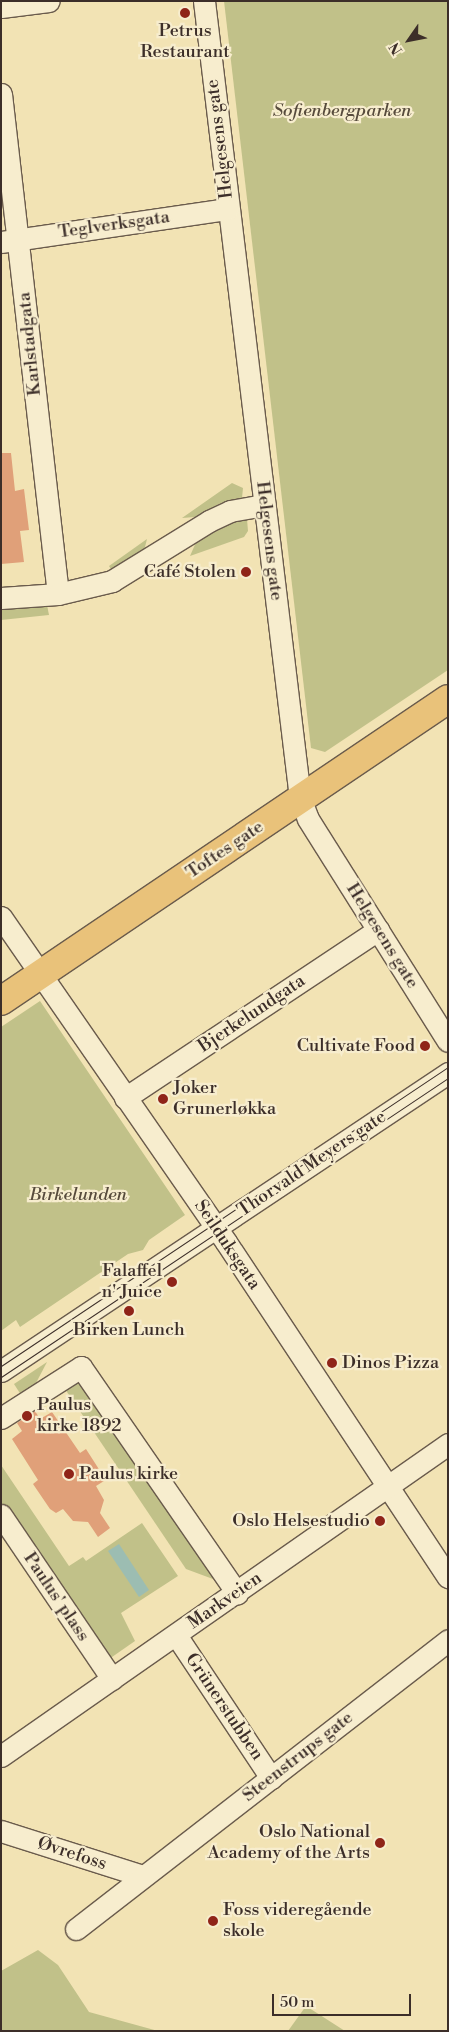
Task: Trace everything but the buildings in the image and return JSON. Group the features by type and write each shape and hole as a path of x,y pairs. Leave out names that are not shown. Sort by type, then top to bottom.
{"main road":[{"name":"Toftes gate","path":"1,1001 448,699"}],"street":[{"path":"1,7 49,1"},
{"name":"Helgesens gate","path":"204,1 300,798 308,819 448,1041"},
{"name":"Karlstadgata","path":"1,94 10,241 58,594"},
{"name":"Teglverksgata","path":"10,241 228,209"},
{"path":"1,598 58,594 112,581 210,521 230,511 264,505"},
{"name":"Seilduksgata","path":"1,917 216,1228 385,1487 448,1576"},
{"name":"Bjerkelundgata","path":"125,1098 378,930"},
{"name":"Thorvald Meyers gate","path":"1,1371 448,1073"},
{"path":"1,1418 81,1367 237,1593"},
{"name":"Markveien","path":"1,1756 448,1444"},
{"name":"Paulus' plass","path":"1,1515 112,1680"},
{"name":"Grünerstubben","path":"176,1635 271,1778"},
{"name":"Steenstrups gate","path":"76,1929 448,1640"},
{"name":"Øvrefoss","path":"1,1831 143,1876"}],"green space":[{"name":"Sofienbergparken","path":"224,1 448,1 448,670 325,752 311,748"},
{"path":"232,483 243,488 242,498 221,503 195,517 182,518"},
{"path":"247,519 248,531 244,537 190,556 197,540 228,522"},
{"path":"147,539 144,551 112,571 109,566"},
{"path":"47,605 49,615 1,620 1,607"},
{"name":"Birkelunden","path":"40,1001 185,1215 149,1240 143,1250 128,1254 20,1327 16,1320 1,1331 1,1027"},
{"path":"47,1362 36,1383 23,1398 14,1384"},
{"path":"81,1374 221,1582 186,1569 63,1386"},
{"path":"1,1465 69,1566 83,1557 86,1561 142,1523 178,1576 121,1613 135,1641 112,1657 105,1657 1,1502"},
{"path":"38,1950 58,1965 89,2012 158,2031 1,2031 1,1971"},
{"path":"306,2006 345,2031 288,2031"}],"water":[{"path":"119,1544 149,1590 139,1597 108,1551"}],"tram line":[{"path":"1,1366 448,1067"},
{"path":"1,1377 448,1078"}],"place":[{"name":"Petrus Restaurant","path":"185,13"},
{"name":"Café Stolen","path":"246,572"},
{"name":"Cultivate Food","path":"425,1046"},
{"name":"Joker Grunerløkka","path":"163,1099"},
{"name":"Falaffel n' Juice","path":"172,1282"},
{"name":"Birken Lunch","path":"129,1311"},
{"name":"Dinos Pizza","path":"332,1363"},
{"name":"Paulus kirke 1892","path":"27,1416"},
{"name":"Paulus kirke","path":"69,1474"},
{"name":"Oslo Helsestudio","path":"380,1521"},
{"name":"Oslo National Academy of the Arts","path":"380,1843"},
{"name":"Foss videregående skole","path":"213,1921"}]}
